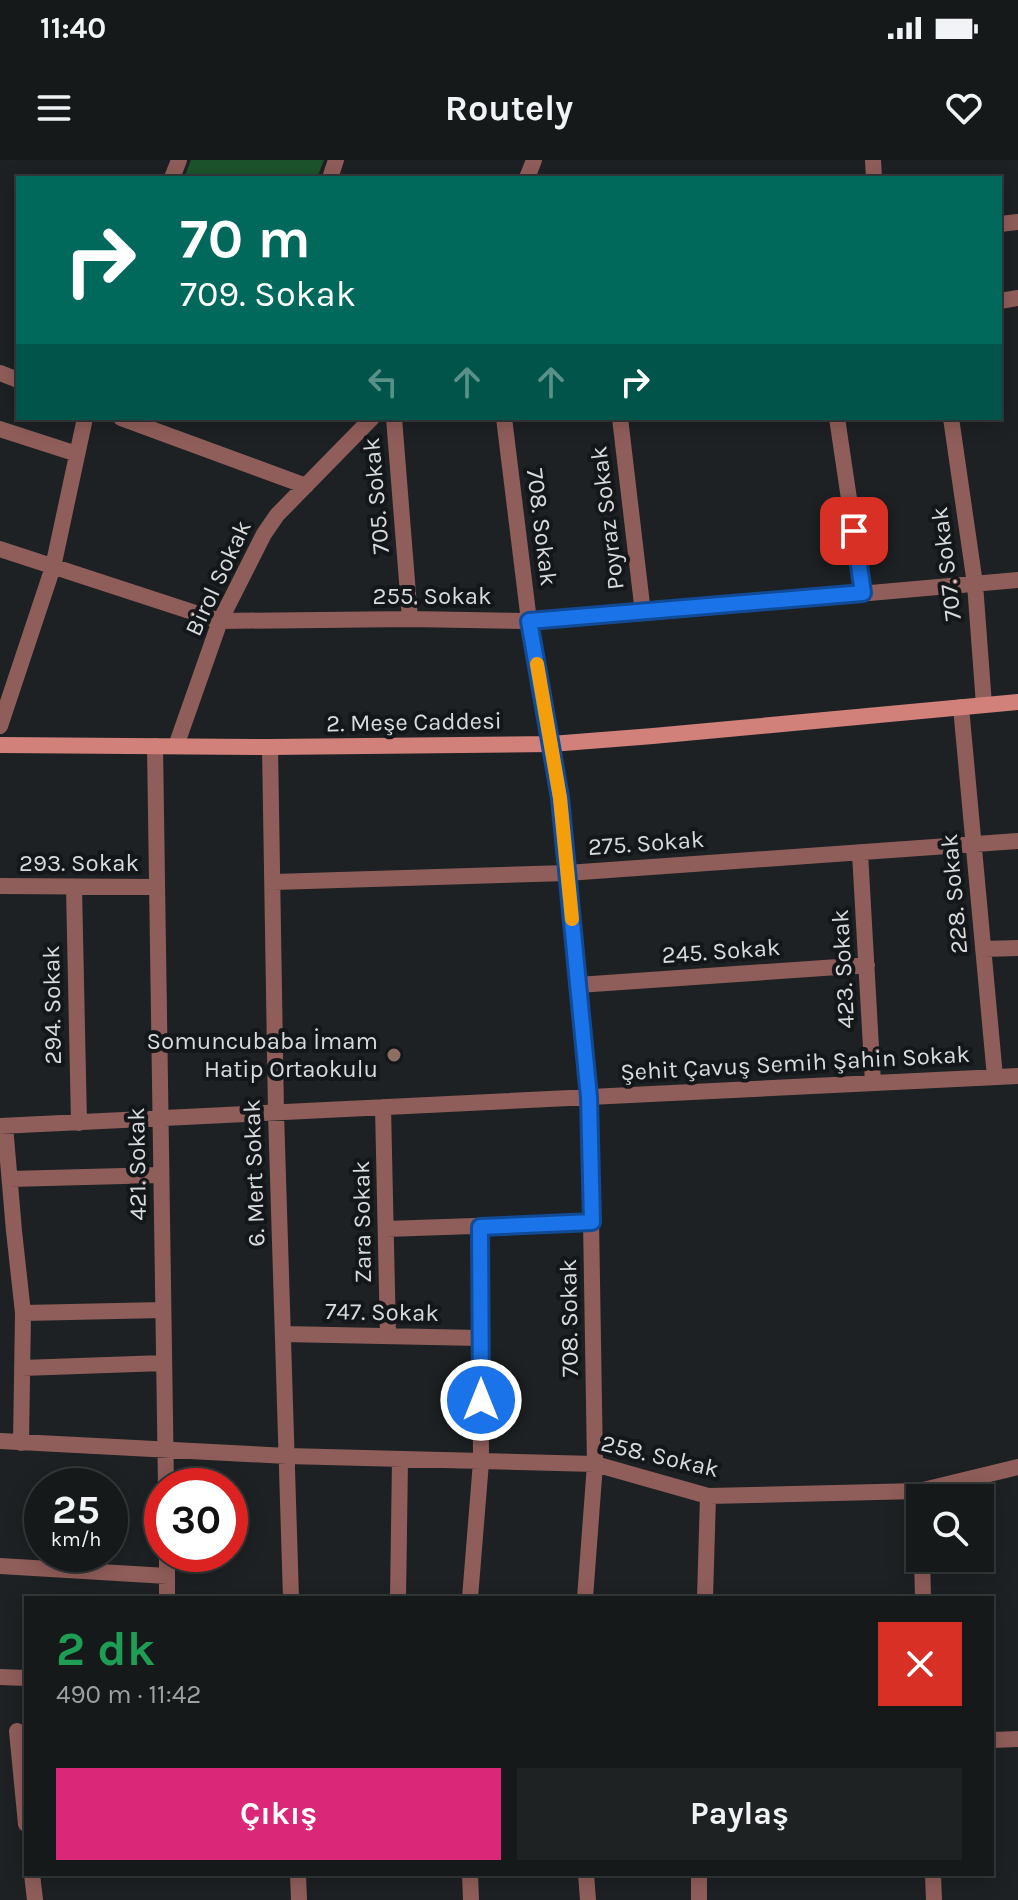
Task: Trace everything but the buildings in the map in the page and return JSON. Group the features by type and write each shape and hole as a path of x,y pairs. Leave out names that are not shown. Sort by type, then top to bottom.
{"street":[{"path":"0,726 7,678 53,567 85,420"},
{"path":"126,420 306,486"},
{"name":"Birol Sokak","path":"176,746 220,621 264,534 277,515 370,420"},
{"name":"705. Sokak","path":"394,420 410,619"},
{"name":"708. Sokak","path":"504,420 529,621 560,798 589,1097 595,1464 585,1596"},
{"name":"Poyraz Sokak","path":"620,420 643,613"},
{"path":"837,420 863,593"},
{"name":"707. Sokak","path":"951,420 975,584 984,705"},
{"path":"0,429 77,454"},
{"name":"255. Sokak","path":"0,549 220,621 529,621 1018,580"},
{"name":"2. Meşe Caddesi","path":"0,745 270,747 551,744 1018,702"},
{"name":"228. Sokak","path":"961,707 995,1077"},
{"name":"421. Sokak","path":"155,746 165,1468"},
{"name":"6. Mert Sokak","path":"270,747 276,1113 291,1596"},
{"name":"275. Sokak","path":"274,882 567,873 1018,841"},
{"name":"423. Sokak","path":"860,853 873,1083"},
{"name":"293. Sokak","path":"0,886 157,887"},
{"name":"294. Sokak","path":"74,887 79,1123"},
{"path":"983,949 1018,948"},
{"name":"245. Sokak","path":"578,985 867,965"},
{"name":"Şehit Çavuş Semih Şahin Sokak","path":"2,1126 1018,1076"},
{"name":"Zara Sokak","path":"383,1107 388,1336"},
{"path":"2,1126 10,1179 7,1231 23,1313 21,1443"},
{"path":"10,1179 161,1175"},
{"path":"386,1229 592,1222"},
{"path":"470,1596 481,1462 480,1227"},
{"path":"23,1313 163,1310"},
{"name":"747. Sokak","path":"283,1334 480,1338"},
{"path":"22,1368 164,1363"},
{"name":"258. Sokak","path":"0,1441 287,1456 595,1464 708,1496 906,1498"},
{"path":"398,1596 400,1460"},
{"name":"258. Sokak","path":"964,1484 1018,1467"},
{"path":"705,1596 708,1496"},
{"path":"0,1566 167,1576"},
{"path":"167,1572 167,1596"},
{"path":"922,1572 923,1596"},
{"path":"0,1677 24,1678"},
{"path":"14,1731 24,1808"},
{"path":"994,1740 1018,1739"},
{"path":"32,1876 35,1900"},
{"path":"298,1876 299,1900"},
{"path":"470,1876 471,1900"},
{"path":"586,1876 588,1900"},
{"path":"699,1876 699,1900"},
{"path":"933,1876 934,1900"}],"green space":[{"path":"191,160 324,160 318,176 185,176"}],"slow traffic":[{"path":"537,664 560,798 572,919"}],"place":[{"name":"Somuncubaba İmam Hatip Ortaokulu","path":"394,1055"}],"route":[{"path":"481,1400 480,1227 592,1222 589,1097 560,798 529,621 863,593 854,531"}]}
